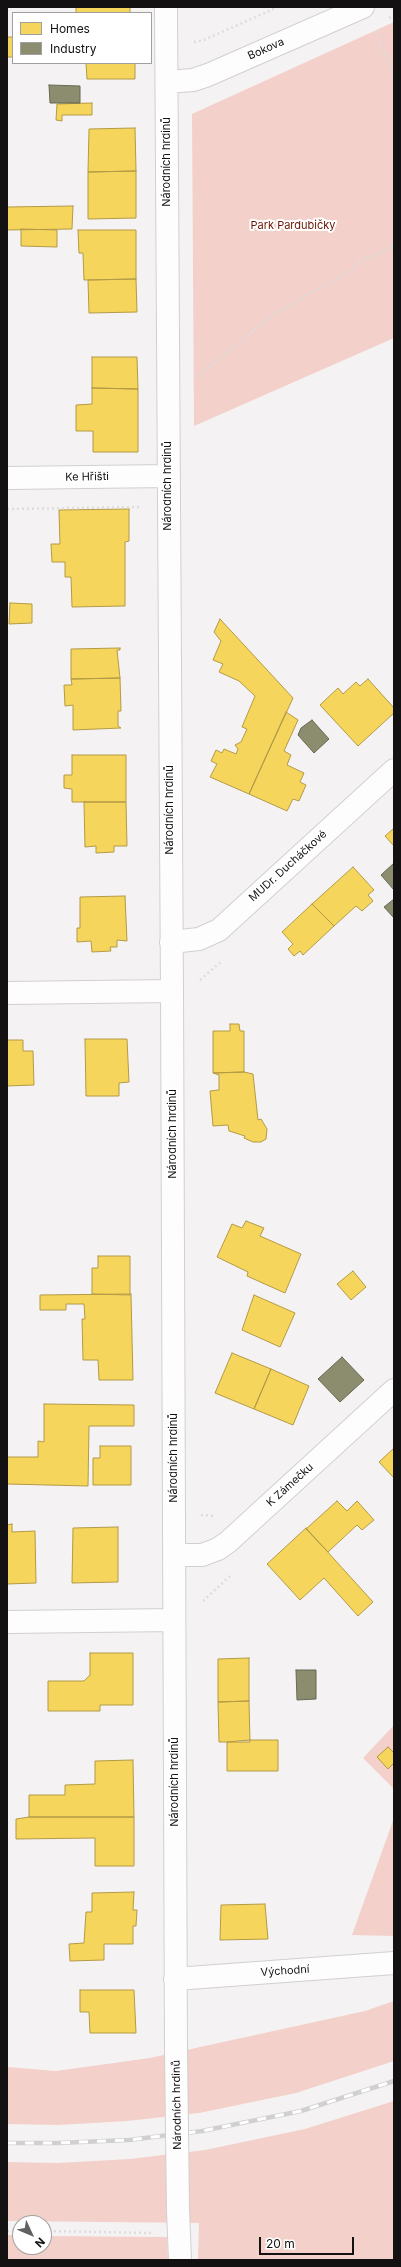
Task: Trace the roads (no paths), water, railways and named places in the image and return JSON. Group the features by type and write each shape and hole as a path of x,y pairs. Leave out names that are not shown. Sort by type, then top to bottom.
{"street":[{"name":"Národních hrdinů","path":"166,7 172,990 175,1979 180,2260"},
{"name":"Bokova","path":"167,82 193,80 368,16"},
{"name":"Ke Hřišti","path":"7,478 168,476"},
{"name":"MUDr. Ducháčkové","path":"171,942 199,939 219,930 394,770"},
{"path":"7,994 172,990"},
{"name":"K Zámečku","path":"174,1555 202,1555 218,1549 228,1542 394,1390"},
{"path":"7,1622 174,1620"},
{"name":"Východní","path":"175,1979 394,1963"}],"railway":[{"path":"7,2143 58,2143 129,2140 202,2131 301,2111 394,2081"}],"park label":[{"name":"Park Pardubičky","path":"293,226"}]}
